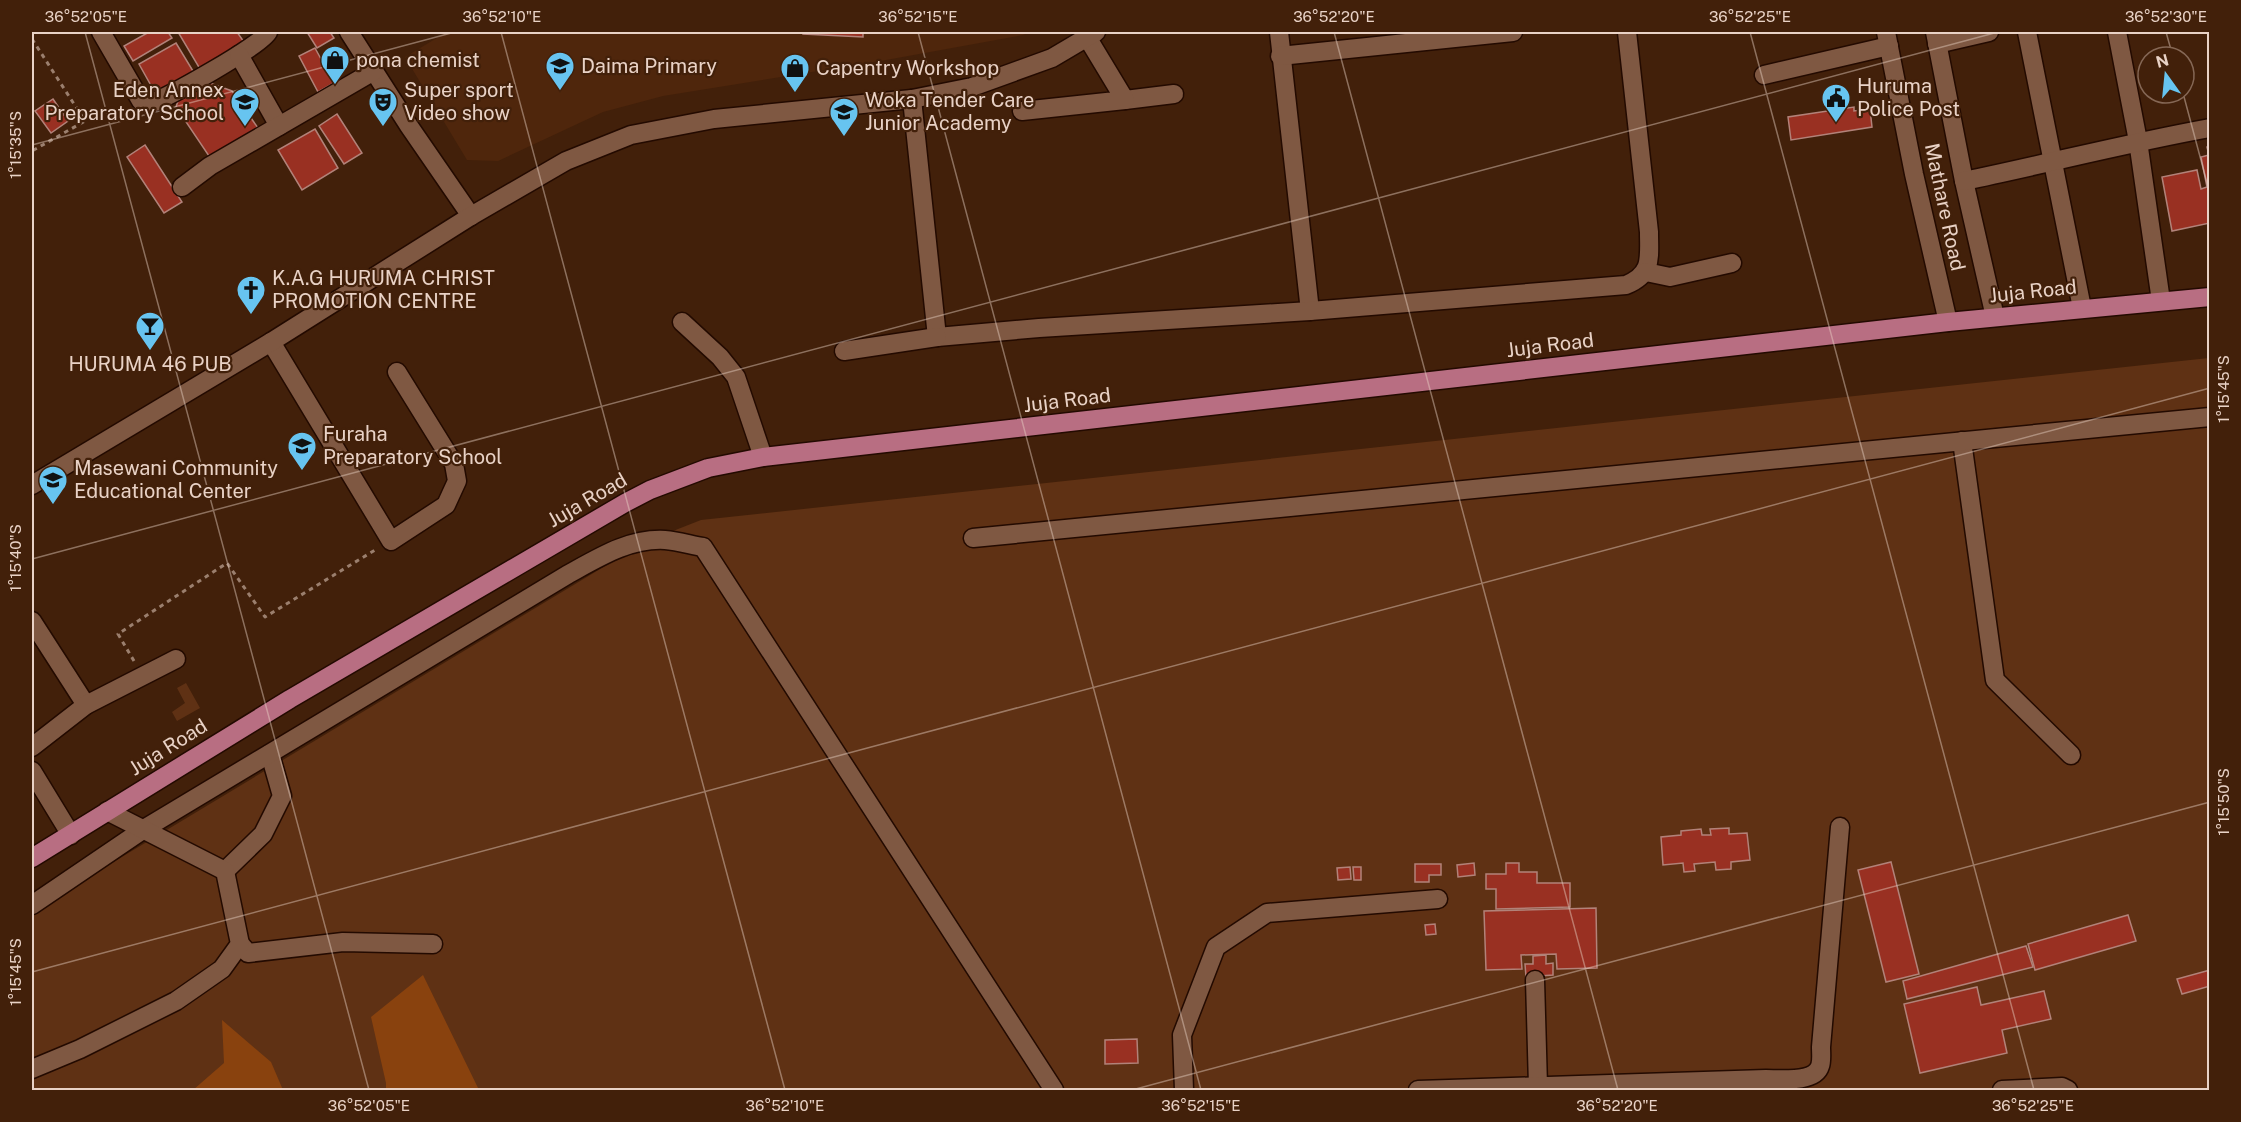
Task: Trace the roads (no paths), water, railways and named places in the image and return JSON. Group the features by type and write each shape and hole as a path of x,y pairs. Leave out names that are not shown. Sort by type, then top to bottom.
{"main road":[{"name":"Juja Road","path":"32,858 290,699 626,503 650,490 708,468 763,458 1948,322 2210,297"}],"street":[{"path":"101,32 141,101 145,103 155,102 239,55 264,38 268,32"},
{"path":"349,32 409,126 471,216"},
{"path":"1279,32 1310,311"},
{"path":"1280,56 1513,32"},
{"path":"844,351 937,337 1039,328 1310,311 1626,285 1638,280 1646,272 1649,260 1627,32"},
{"path":"1989,32 1936,38 1964,181 1995,317"},
{"path":"2027,32 2082,308"},
{"path":"2117,32 2138,141 2161,301"},
{"path":"32,485 271,342 471,216 566,161 631,135 714,119 912,99 982,83 1052,58 1092,34 1125,100"},
{"path":"1764,75 1887,39"},
{"name":"Mathare Road","path":"1887,39 1914,174 1948,322"},
{"path":"239,55 279,126"},
{"path":"182,187 210,166 374,71"},
{"path":"1022,111 1174,94"},
{"path":"912,99 937,337"},
{"path":"1964,181 2138,141 2210,128"},
{"path":"1646,272 1670,277 1732,263"},
{"path":"682,322 720,357 736,377 763,458"},
{"path":"271,342 392,541 446,505 457,481 454,464 397,372"},
{"path":"973,538 2210,417"},
{"path":"1962,441 1995,680 2071,755"},
{"path":"32,906 144,829 567,574 615,549 644,541 666,540 703,547 1054,1090"},
{"path":"32,621 86,705"},
{"path":"32,747 86,705 177,659"},
{"path":"225,871 262,834 282,796 270,754"},
{"path":"32,771 71,835"},
{"path":"107,811 225,871"},
{"path":"1418,1090 1538,1086 1621,1087 1808,1077 1817,1073 1821,1065 1840,826"},
{"path":"225,871 240,944 248,953 343,942 433,944"},
{"path":"1184,1090 1182,1035 1216,947 1267,913 1438,899"},
{"path":"32,1069 80,1049 176,1001 222,969 240,944"},
{"path":"1535,980 1538,1086"},
{"path":"2002,1090 2062,1087 2068,1090"}],"place":[{"name":"pona chemist","path":"335,86"},
{"name":"Daima Primary","path":"560,92"},
{"name":"Capentry Workshop","path":"795,94"},
{"name":"Huruma Police Post","path":"1836,124"},
{"name":"Eden Annex Preparatory School","path":"245,128"},
{"name":"Super sport Video show","path":"383,128"},
{"name":"Woka Tender Care Junior Academy","path":"844,138"},
{"name":"K.A.G HURUMA CHRIST PROMOTION CENTRE","path":"251,316"},
{"name":"HURUMA 46 PUB","path":"150,352"},
{"name":"Furaha Preparatory School","path":"302,472"},
{"name":"Masewani Community Educational Center","path":"53,506"}]}
